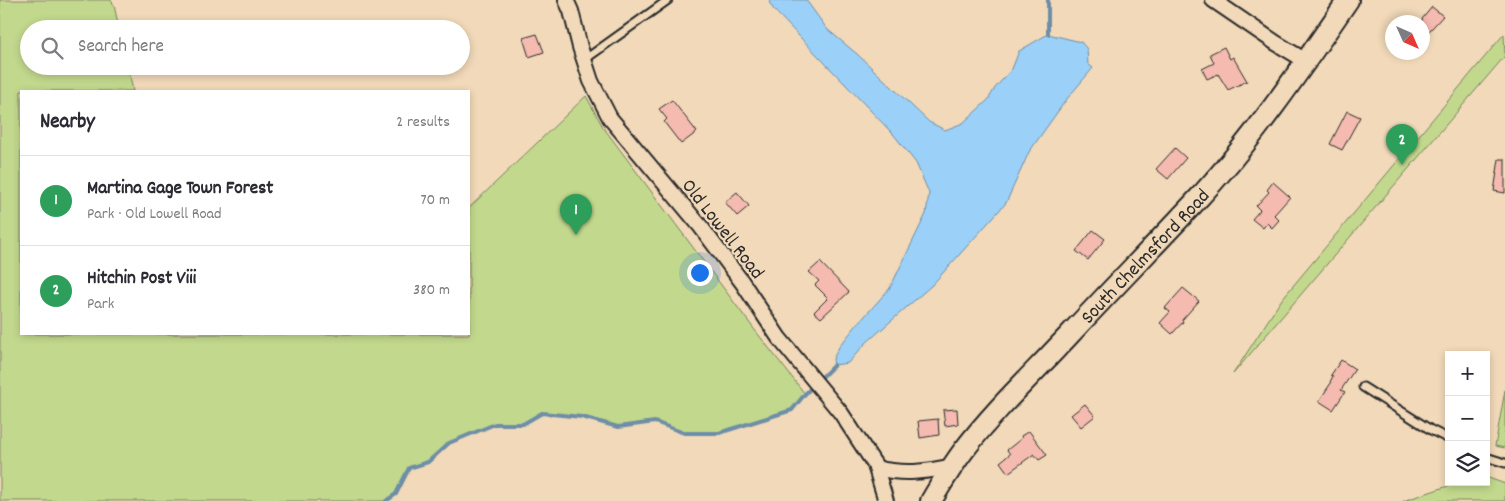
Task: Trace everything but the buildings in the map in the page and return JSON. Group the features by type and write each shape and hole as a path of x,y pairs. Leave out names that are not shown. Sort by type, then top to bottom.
{"main road":[{"name":"South Chelmsford Road","path":"931,501 963,451 991,418 1196,201 1220,173 1253,133 1348,0"}],"street":[{"name":"Old Lowell Road","path":"566,0 571,11 591,81 610,118 701,227 742,282 779,338 841,413 876,468 886,501"},
{"path":"1213,0 1306,61"},
{"path":"876,468 911,473 953,466"}],"lane":[{"path":"584,60 668,0"},
{"path":"1364,387 1430,430 1445,437"},
{"path":"1490,458 1505,463"}],"green space":[{"path":"0,0 111,0 117,20 20,20 20,75 130,75 133,90 20,90 20,335 470,335 470,207 586,96 603,127 805,394 792,410 719,433 684,433 655,422 618,427 582,417 542,413 523,424 495,424 449,443 428,462 409,468 396,494 386,501 0,501"},
{"path":"1504,34 1505,58 1233,374 1282,299"},
{"path":"1505,390 1505,448 1495,446"},
{"path":"1490,478 1505,484 1505,501 1403,501 1448,486 1490,486"}],"water":[{"path":"771,0 806,0 827,29 857,54 929,122 945,130 963,123 988,100 995,88 1012,69 1019,51 1048,34 1081,42 1087,49 1088,64 1093,68 1066,100 1029,152 1006,203 932,285 866,343 848,363 834,365 833,359 839,347 855,327 890,288 926,214 929,193 916,163 894,135 774,10 769,2"}],"waterway":[{"path":"1048,0 1048,34"},
{"path":"386,501 396,494 409,468 428,462 449,443 495,424 523,424 542,413 582,417 618,427 655,422 684,433 719,433 792,410 834,365"}],"place":[{"name":"Hitchin Post Viii","path":"1402,165"},
{"name":"Martina Gage Town Forest","path":"576,235"}]}
